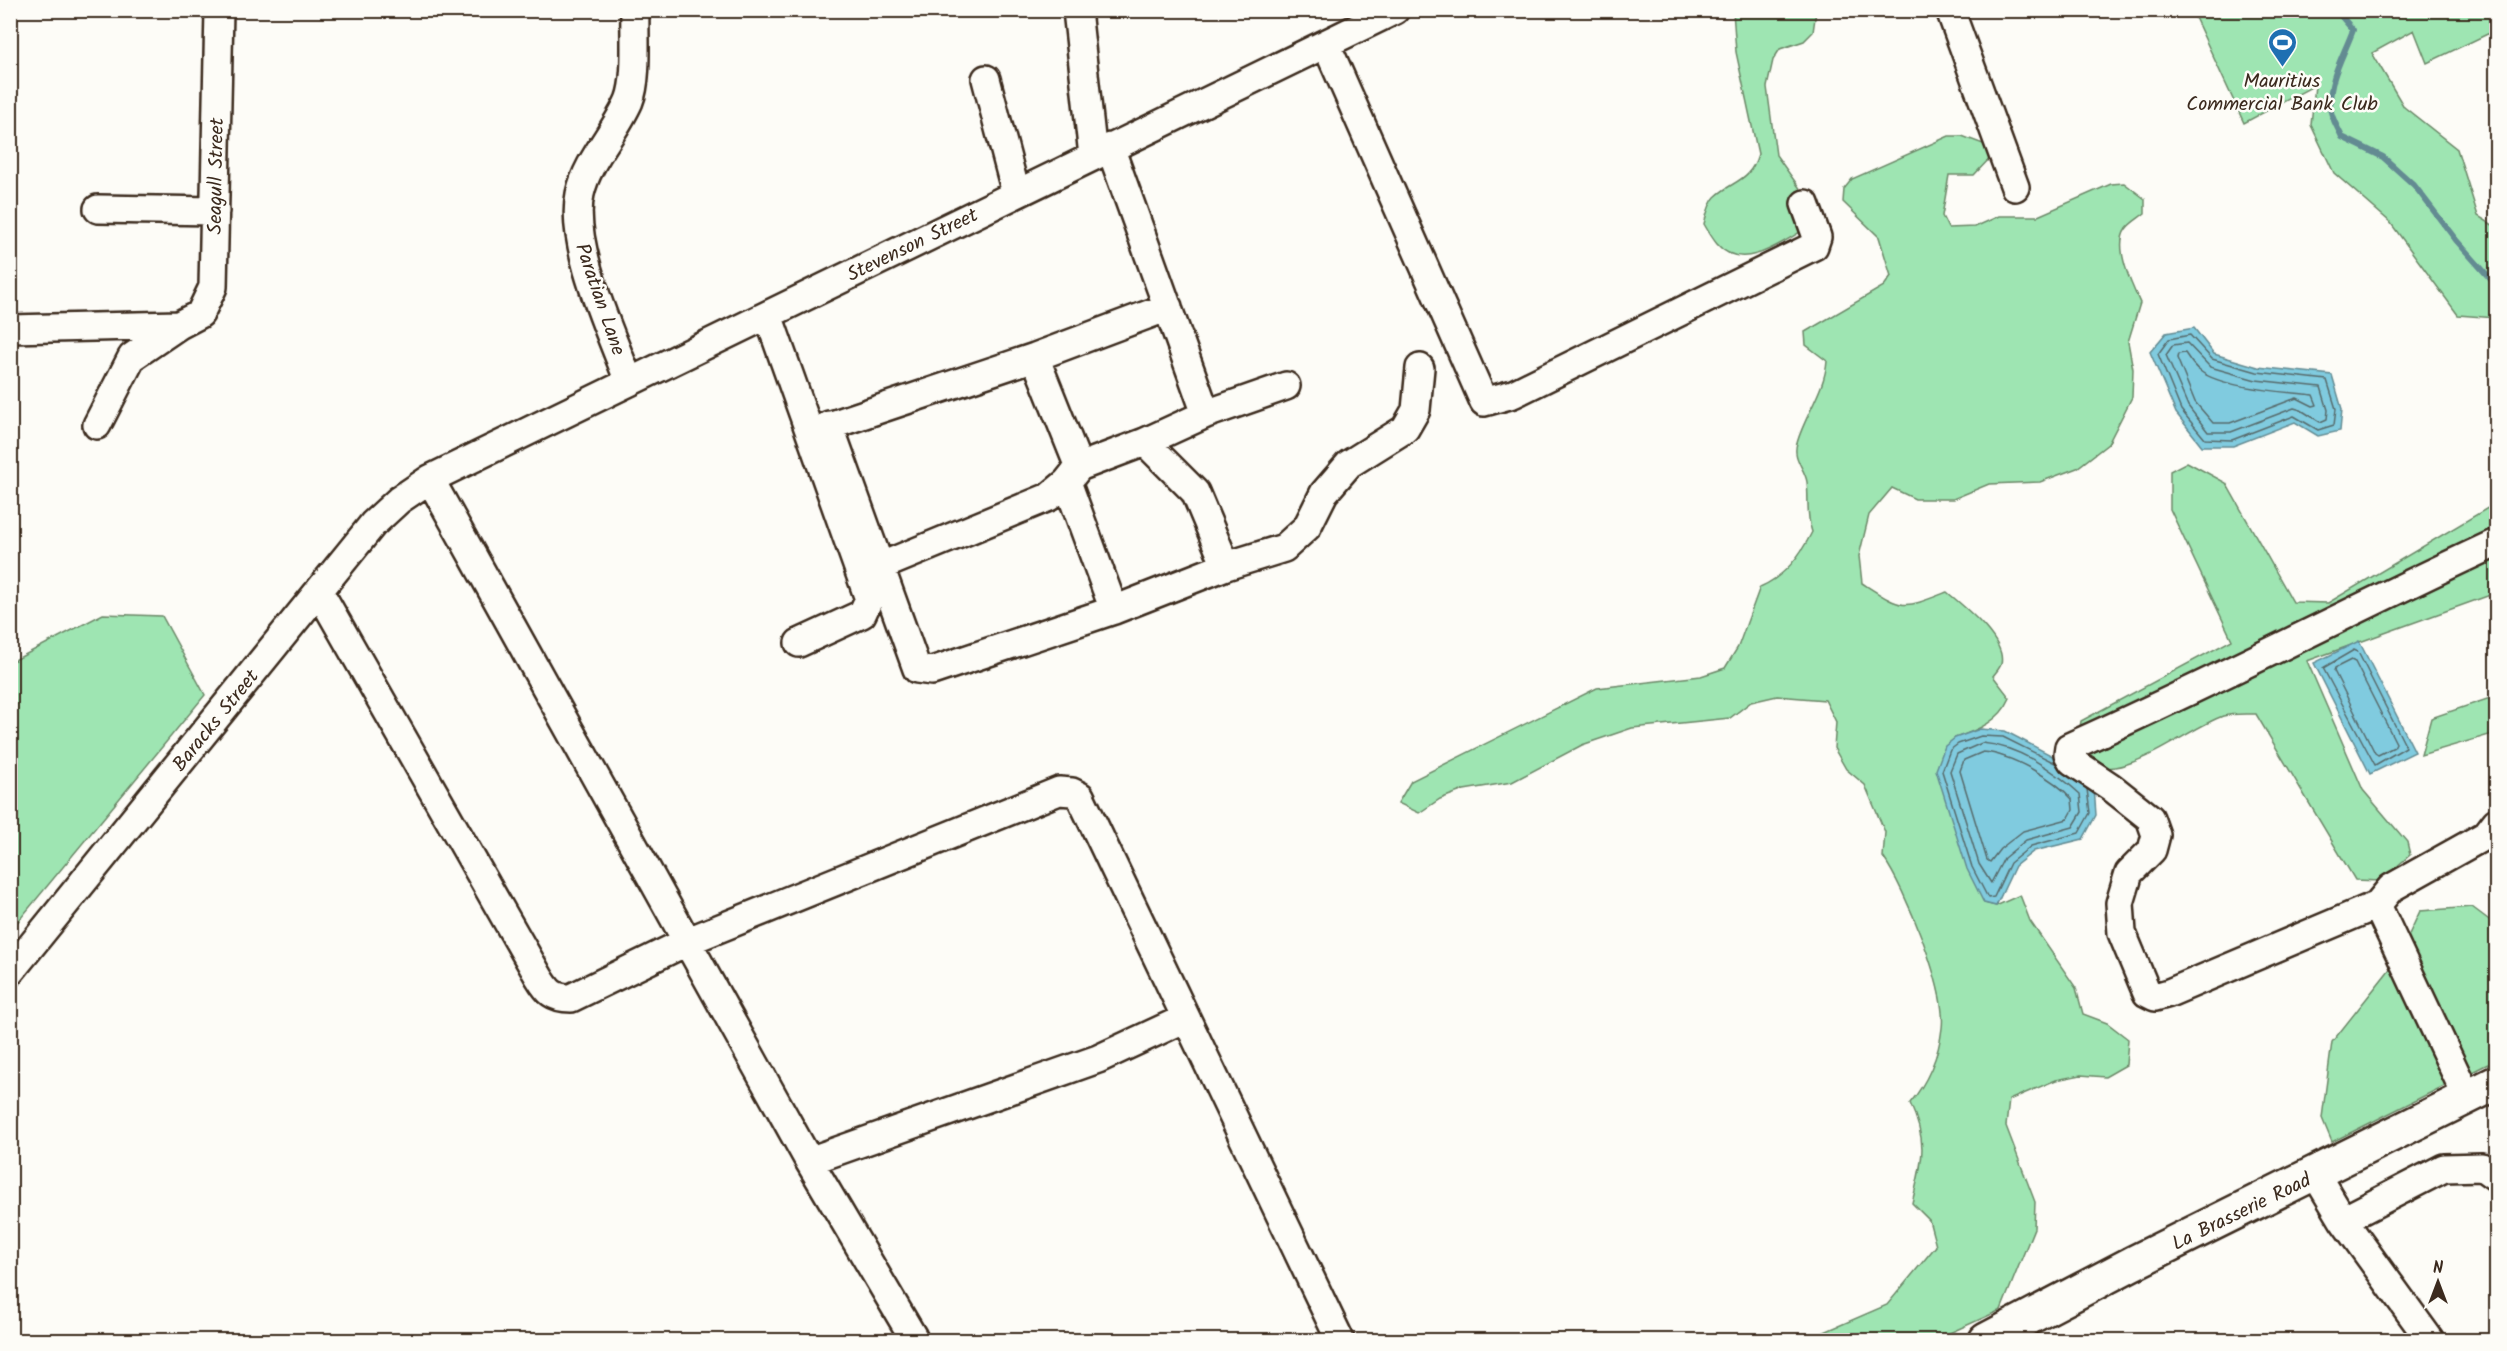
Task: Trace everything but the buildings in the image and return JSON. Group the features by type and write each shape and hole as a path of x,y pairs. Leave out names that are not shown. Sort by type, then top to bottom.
{"main road":[{"name":"La Brasserie Road","path":"1986,1341 2133,1263 2316,1175 2496,1083"}],"street":[{"name":"Seagull Street","path":"97,425 132,357 179,325 200,314 213,287 219,10"},
{"name":"Paratian Lane","path":"629,382 581,246 578,222 580,194 584,184 629,100 635,10"},
{"path":"1077,10 1101,152 1168,307 1206,414"},
{"name":"Stevenson Street","path":"430,479 1395,10"},
{"path":"1950,10 2015,187"},
{"path":"1326,44 1484,402 1513,394 1815,246 1817,237 1805,204"},
{"path":"986,79 1016,194"},
{"path":"98,209 215,211"},
{"path":"820,429 1035,357 1168,307"},
{"path":"768,315 879,567 918,669 932,671 1113,610 1226,566 1284,548 1307,527 1324,493 1349,464 1405,429 1416,410 1420,368"},
{"path":"10,329 179,325"},
{"path":"1035,357 1073,474 1113,610"},
{"path":"879,567 1048,497 1073,474 1206,414 1286,386"},
{"path":"799,643 862,614 869,599 820,429"},
{"path":"1145,442 1195,492 1226,566"},
{"path":"430,479 809,1161 913,1337"},
{"name":"Baracks Street","path":"10,972 373,524 399,500 430,479"},
{"path":"2496,543 2350,611 2182,696 2069,747 2068,754 2072,761 2111,787 2150,818 2157,835 2152,850 2128,873 2120,903 2122,933 2147,993 2155,997 2377,905 2391,888 2486,835 2496,822"},
{"path":"319,591 548,992 559,998 571,998 688,941 1059,791 1072,792 1080,796 1340,1341"},
{"path":"2377,905 2467,1097"},
{"path":"809,1161 1098,1059 1186,1018"},
{"path":"2343,1220 2444,1168 2482,1167 2496,1177"},
{"path":"2316,1175 2343,1220 2430,1341"}],"green space":[{"path":"1733,11 1816,11 1813,32 1804,41 1780,49 1773,60 1767,87 1776,155 1816,211 1812,225 1764,251 1739,256 1727,253 1717,244 1704,224 1713,200 1746,175 1755,163 1758,154 1736,52"},
{"path":"2192,11 2496,11 2496,30 2427,63 2414,30 2372,53 2404,107 2457,149 2478,216 2496,227 2496,318 2458,315 2390,222 2334,173 2311,125 2315,85 2244,123"},
{"path":"1949,136 1962,136 1986,145 1992,156 1974,175 1949,175 1942,216 1948,228 1975,227 1999,216 2038,216 2111,184 2124,183 2145,199 2145,213 2126,229 2122,245 2125,266 2140,303 2128,342 2133,369 2132,397 2108,444 2077,468 2040,482 1989,484 1953,499 1915,499 1892,488 1869,515 1859,556 1862,583 1887,598 1903,604 1920,602 1947,592 1982,624 1997,645 2001,655 2001,664 1993,676 2010,698 1994,719 1980,728 1955,738 1984,903 1996,906 2020,895 2030,921 2076,988 2083,1014 2107,1023 2128,1039 2126,1065 2105,1077 2081,1075 2056,1080 2009,1100 2006,1126 2035,1202 2034,1228 2001,1310 1934,1340 1806,1340 1887,1305 1936,1246 1929,1220 1912,1203 1921,1164 1922,1142 1910,1103 1927,1078 1938,1049 1942,1011 1938,990 1913,915 1883,857 1885,832 1865,785 1846,769 1834,748 1836,722 1825,700 1777,696 1751,702 1730,718 1632,728 1582,745 1512,782 1464,790 1440,799 1419,813 1398,803 1411,781 1597,688 1701,676 1725,668 1738,647 1760,587 1777,577 1791,564 1812,532 1808,513 1807,482 1797,459 1796,449 1823,382 1827,361 1806,345 1805,332 1884,286 1891,276 1879,237 1843,202 1844,189 1852,179"},
{"path":"2187,462 2226,483 2293,602 2328,603 2496,503 2496,593 2307,661 2363,790 2407,842 2410,855 2380,881 2355,880 2256,714 2223,716 2149,755 2110,768 2091,767 2075,758 2081,721 2232,640 2170,509 2170,471"},
{"path":"103,614 162,616 205,695 11,930 11,662"},
{"path":"2496,696 2496,733 2421,755 2431,718"},
{"path":"2472,907 2496,925 2496,1060 2332,1142 2322,1118 2332,1042 2397,960 2420,911"}],"water":[{"path":"2194,328 2214,354 2258,367 2332,375 2342,409 2340,431 2318,436 2295,422 2233,446 2202,446 2176,413 2150,352 2166,333"},
{"path":"2359,641 2415,752 2370,774 2314,663"},
{"path":"1980,729 2005,731 2062,761 2094,787 2096,815 2083,839 2034,851 2015,866 1996,906 1984,903 1967,869 1936,770 1945,746 1955,738"}],"waterway":[{"path":"2336,10 2353,30 2334,76 2330,96 2331,114 2342,137 2383,157 2414,185 2456,240 2496,285"}],"place":[{"name":"Mauritius Commercial Bank Club","path":"2282,68"}]}
